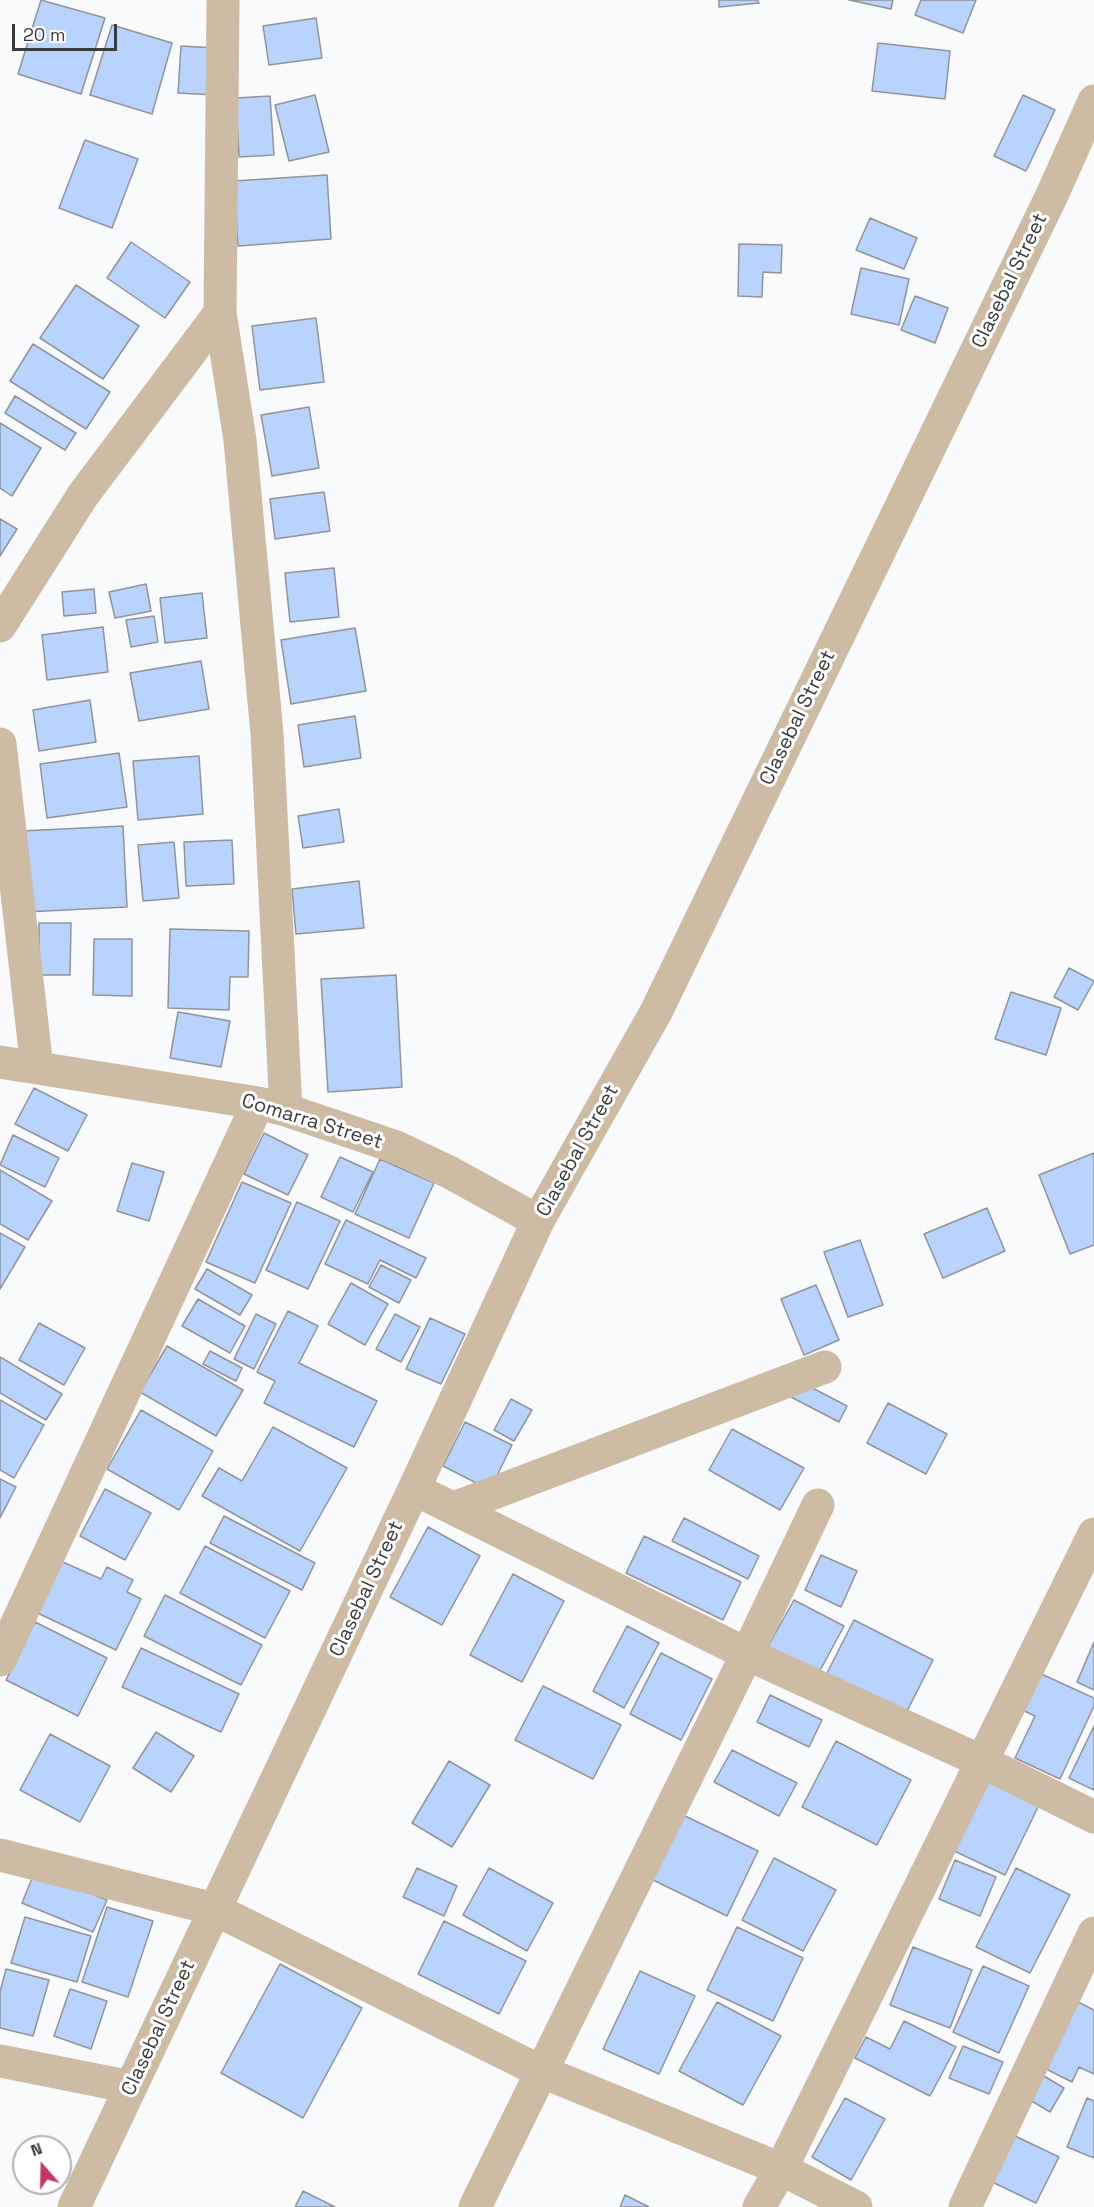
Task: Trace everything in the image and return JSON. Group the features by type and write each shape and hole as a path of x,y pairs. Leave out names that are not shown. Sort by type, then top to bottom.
{"street":[{"path":"0,1660 272,1107 267,734 240,440 220,313 223,0"},
{"name":"Clasebal Street","path":"74,2207 414,1489 538,1221 656,1012 1046,205 1094,101"},
{"path":"0,626 83,495 220,313"},
{"path":"0,744 11,1067"},
{"name":"Comarra Street","path":"11,1067 272,1107 396,1147 448,1172 538,1221"},
{"path":"454,1508 825,1367"},
{"path":"414,1489 747,1654 983,1762 1094,1817"},
{"path":"475,2207 818,1505"},
{"path":"759,2207 781,2169 1094,1534"},
{"path":"0,1855 214,1909 540,2071 781,2169 856,2207"},
{"path":"965,2207 1094,1933"},
{"path":"0,2061 131,2087"}],"building":[{"path":"41,0 105,18 81,94 18,74"},
{"path":"719,0 758,0 759,3 719,7"},
{"path":"849,0 893,0 891,9"},
{"path":"921,0 976,0 963,33 915,15"},
{"path":"316,18 322,58 269,65 263,26"},
{"path":"112,25 172,43 152,114 90,95"},
{"path":"878,43 950,51 945,99 872,91"},
{"path":"181,46 217,48 215,95 178,93"},
{"path":"315,95 329,152 289,161 275,105"},
{"path":"1023,95 1055,110 1026,171 994,156"},
{"path":"270,96 274,155 239,157 236,98"},
{"path":"85,140 138,159 112,228 59,208"},
{"path":"327,175 331,239 238,246 234,181"},
{"path":"870,218 917,238 904,269 856,250"},
{"path":"131,242 190,282 165,318 107,278"},
{"path":"739,244 782,245 781,273 763,272 762,297 738,296"},
{"path":"861,268 909,279 899,325 851,314"},
{"path":"76,285 139,326 103,379 40,338"},
{"path":"915,296 948,308 935,343 901,330"},
{"path":"316,318 324,382 260,390 252,326"},
{"path":"33,344 110,392 86,429 10,381"},
{"path":"15,396 76,433 65,450 5,413"},
{"path":"309,407 319,468 272,476 261,415"},
{"path":"0,423 41,448 12,496 0,488"},
{"path":"324,492 330,531 275,539 270,499"},
{"path":"0,519 17,529 0,556"},
{"path":"334,568 339,617 290,622 285,573"},
{"path":"146,584 151,611 115,618 109,592"},
{"path":"94,589 96,613 64,616 62,592"},
{"path":"202,593 207,638 165,643 160,598"},
{"path":"154,616 158,642 131,647 126,620"},
{"path":"103,627 108,672 47,680 42,635"},
{"path":"355,628 366,691 291,704 281,640"},
{"path":"201,661 209,709 139,721 130,673"},
{"path":"90,700 96,742 39,751 33,710"},
{"path":"355,716 361,758 304,767 298,725"},
{"path":"119,753 127,807 47,818 40,764"},
{"path":"199,756 203,814 138,820 133,761"},
{"path":"339,809 344,842 303,848 298,816"},
{"path":"123,826 127,907 26,912 22,831"},
{"path":"232,840 234,884 186,886 184,842"},
{"path":"174,842 179,898 143,901 138,845"},
{"path":"359,881 364,928 296,934 292,889"},
{"path":"39,923 71,923 70,975 39,975"},
{"path":"170,929 249,931 248,977 230,977 229,1010 168,1008"},
{"path":"94,939 132,939 132,996 93,995"},
{"path":"1069,968 1094,981 1078,1010 1054,997"},
{"path":"396,975 402,1087 328,1092 321,979"},
{"path":"1011,992 1061,1008 1046,1055 995,1039"},
{"path":"178,1012 230,1021 221,1067 170,1058"},
{"path":"34,1088 87,1115 68,1151 15,1124"},
{"path":"264,1133 308,1155 288,1195 244,1174"},
{"path":"13,1135 59,1158 45,1187 0,1165"},
{"path":"1094,1153 1094,1245 1070,1254 1039,1175"},
{"path":"340,1157 373,1172 353,1212 321,1197"},
{"path":"380,1159 434,1183 409,1238 355,1214"},
{"path":"132,1163 164,1172 149,1221 117,1211"},
{"path":"0,1170 52,1201 28,1240 0,1224"},
{"path":"242,1182 291,1203 255,1283 206,1262"},
{"path":"297,1202 340,1221 308,1289 266,1270"},
{"path":"987,1208 1005,1251 943,1278 924,1234"},
{"path":"346,1220 426,1258 416,1278 380,1260 368,1284 325,1264"},
{"path":"0,1233 25,1247 0,1289"},
{"path":"860,1240 883,1305 848,1317 824,1252"},
{"path":"381,1265 411,1280 399,1303 369,1287"},
{"path":"207,1269 252,1295 240,1315 195,1289"},
{"path":"351,1283 388,1304 365,1345 328,1324"},
{"path":"816,1285 839,1340 804,1355 781,1299"},
{"path":"198,1299 245,1326 230,1353 182,1326"},
{"path":"288,1311 318,1326 299,1363 377,1401 354,1447 264,1403 275,1381 257,1372"},
{"path":"256,1314 276,1324 254,1369 234,1359"},
{"path":"395,1314 420,1327 401,1362 376,1349"},
{"path":"430,1318 465,1334 441,1384 406,1369"},
{"path":"39,1323 85,1348 64,1385 19,1360"},
{"path":"167,1346 243,1390 216,1436 140,1392"},
{"path":"210,1351 242,1368 236,1381 203,1364"},
{"path":"0,1357 62,1394 46,1420 0,1393"},
{"path":"799,1381 847,1406 839,1422 791,1397"},
{"path":"511,1399 532,1410 514,1441 494,1430"},
{"path":"0,1400 44,1425 14,1478 0,1470"},
{"path":"888,1403 947,1434 926,1474 867,1443"},
{"path":"141,1410 213,1451 179,1510 107,1469"},
{"path":"465,1422 512,1445 490,1490 443,1466"},
{"path":"273,1427 347,1468 300,1551 202,1496 219,1468 242,1481"},
{"path":"732,1429 804,1468 780,1510 709,1470"},
{"path":"0,1479 16,1487 0,1518"},
{"path":"105,1489 151,1513 125,1560 80,1536"},
{"path":"224,1516 315,1563 302,1590 210,1543"},
{"path":"684,1518 759,1556 748,1579 672,1541"},
{"path":"428,1527 480,1556 442,1625 390,1597"},
{"path":"644,1536 741,1582 723,1620 626,1573"},
{"path":"205,1546 290,1591 265,1638 180,1593"},
{"path":"821,1555 857,1571 841,1607 805,1590"},
{"path":"56,1559 101,1579 107,1567 133,1580 127,1592 141,1599 116,1650 31,1610"},
{"path":"513,1574 564,1601 522,1682 470,1655"},
{"path":"165,1595 262,1645 241,1685 144,1636"},
{"path":"794,1600 844,1626 816,1678 766,1650"},
{"path":"854,1620 933,1660 905,1715 826,1675"},
{"path":"35,1622 107,1658 78,1716 6,1680"},
{"path":"627,1626 659,1643 624,1708 593,1691"},
{"path":"1094,1642 1094,1690 1077,1682"},
{"path":"141,1648 239,1694 221,1732 122,1687"},
{"path":"661,1653 712,1679 681,1740 630,1714"},
{"path":"1037,1672 1094,1698 1094,1706 1060,1779 1015,1758 1035,1716 1020,1709"},
{"path":"543,1686 621,1725 593,1779 515,1740"},
{"path":"770,1695 822,1720 809,1747 757,1722"},
{"path":"1094,1726 1094,1790 1069,1778"},
{"path":"156,1732 194,1756 171,1792 133,1768"},
{"path":"50,1734 110,1766 80,1822 20,1790"},
{"path":"836,1741 911,1780 877,1845 802,1807"},
{"path":"732,1750 797,1783 779,1816 714,1782"},
{"path":"449,1761 490,1785 452,1847 412,1823"},
{"path":"984,1779 1039,1805 1005,1875 950,1849"},
{"path":"683,1815 758,1851 727,1916 651,1879"},
{"path":"774,1858 836,1890 803,1951 742,1920"},
{"path":"955,1860 996,1877 980,1916 939,1899"},
{"path":"417,1868 457,1886 444,1916 403,1897"},
{"path":"489,1868 553,1903 527,1951 463,1915"},
{"path":"1016,1868 1070,1895 1030,1973 976,1947"},
{"path":"35,1871 107,1900 93,1932 22,1903"},
{"path":"107,1907 153,1921 128,1997 82,1982"},
{"path":"25,1917 91,1936 77,1982 11,1963"},
{"path":"444,1921 526,1961 499,2014 418,1974"},
{"path":"737,1927 803,1958 773,2021 707,1990"},
{"path":"913,1947 972,1970 950,2028 890,2005"},
{"path":"280,1964 362,2008 303,2118 221,2073"},
{"path":"983,1966 1029,1986 999,2053 953,2032"},
{"path":"6,1969 49,1980 33,2036 0,2028 0,1992"},
{"path":"640,1971 695,1996 659,2074 603,2049"},
{"path":"70,1989 107,2001 91,2049 54,2036"},
{"path":"1072,1999 1094,2010 1094,2074 1079,2067 1072,2082 1038,2065"},
{"path":"717,2002 781,2036 743,2105 679,2071"},
{"path":"904,2021 956,2047 930,2096 855,2058 866,2037 890,2049"},
{"path":"963,2046 1003,2062 989,2094 949,2078"},
{"path":"1039,2073 1064,2088 1050,2112 1025,2097"},
{"path":"845,2098 885,2119 851,2180 812,2157"},
{"path":"1087,2098 1094,2101 1094,2158 1067,2147"},
{"path":"1011,2134 1059,2157 1036,2203 988,2180"},
{"path":"303,2191 335,2207 295,2207"},
{"path":"625,2195 649,2207 620,2207"}]}
